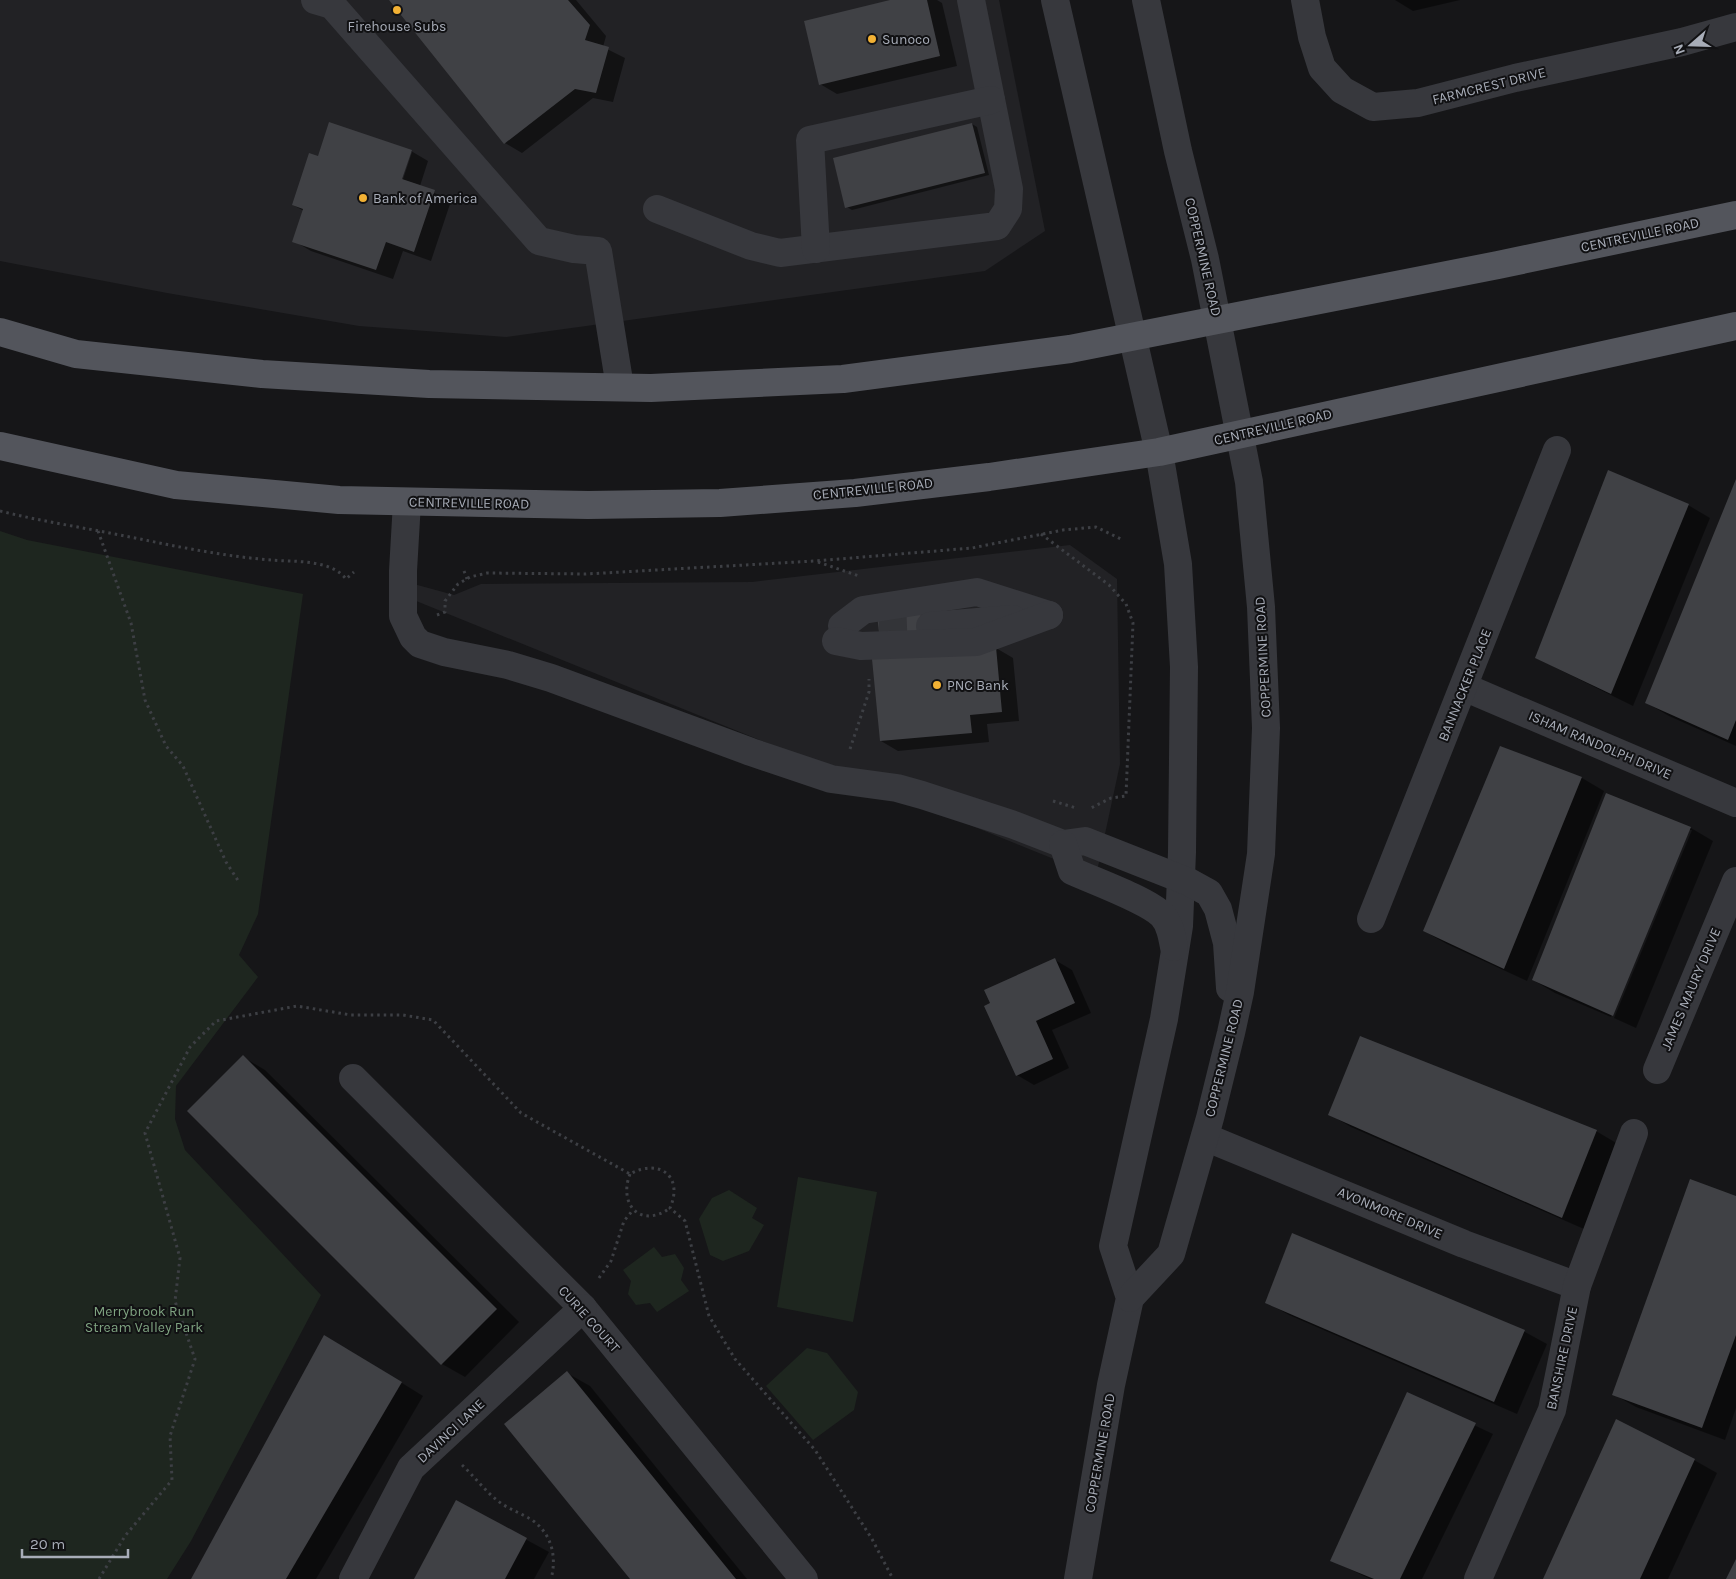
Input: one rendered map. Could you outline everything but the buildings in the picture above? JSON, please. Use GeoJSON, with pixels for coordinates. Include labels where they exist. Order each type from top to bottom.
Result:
{"type":"FeatureCollection","features":[{"type":"Feature","properties":{"kind":"main road","name":"CENTREVILLE ROAD"},"geometry":{"type":"LineString","coordinates":[[0,332],[76,354],[262,374],[429,384],[620,387],[843,379],[1044,353],[1736,215]]}},
{"type":"Feature","properties":{"kind":"main road","name":"CENTREVILLE ROAD"},"geometry":{"type":"LineString","coordinates":[[0,446],[176,485],[339,500],[588,505],[720,503],[855,493],[1047,469],[1159,452],[1736,326]]}},
{"type":"Feature","properties":{"kind":"street"},"geometry":{"type":"LineString","coordinates":[[315,0],[332,5],[539,241],[574,249],[598,251],[620,387]]}},
{"type":"Feature","properties":{"kind":"street"},"geometry":{"type":"LineString","coordinates":[[657,209],[751,246],[780,253],[996,226],[1008,210],[1009,189],[971,0]]}},
{"type":"Feature","properties":{"kind":"street","name":"COPPERMINE ROAD"},"geometry":{"type":"LineString","coordinates":[[1055,0],[1159,452],[1178,564],[1184,668],[1181,879],[1176,955],[1146,1104],[1113,1246],[1130,1298],[1112,1386],[1078,1579]]}},
{"type":"Feature","properties":{"kind":"street","name":"COPPERMINE ROAD"},"geometry":{"type":"LineString","coordinates":[[1130,1298],[1171,1254],[1204,1137],[1230,1034],[1240,992],[1261,854],[1266,728],[1264,648],[1254,527],[1241,434],[1146,0]]}},
{"type":"Feature","properties":{"kind":"street","name":"FARMCREST DRIVE"},"geometry":{"type":"LineString","coordinates":[[1305,0],[1312,37],[1322,68],[1342,90],[1373,107],[1418,103],[1515,78],[1682,42],[1736,28]]}},
{"type":"Feature","properties":{"kind":"street"},"geometry":{"type":"LineString","coordinates":[[816,249],[810,140],[991,100]]}},
{"type":"Feature","properties":{"kind":"street","name":"BANNACKER PLACE"},"geometry":{"type":"LineString","coordinates":[[1371,919],[1557,450]]}},
{"type":"Feature","properties":{"kind":"street"},"geometry":{"type":"LineString","coordinates":[[407,502],[403,616],[420,644],[430,649],[508,665],[551,678],[750,752],[831,779],[897,788],[922,795],[1014,825],[1063,844],[1086,841],[1181,879],[1209,893],[1218,910],[1227,943],[1231,999],[1230,1034]]}},
{"type":"Feature","properties":{"kind":"street"},"geometry":{"type":"LineString","coordinates":[[856,630],[977,592],[1049,615]]}},
{"type":"Feature","properties":{"kind":"street"},"geometry":{"type":"LineString","coordinates":[[856,630],[976,642],[1049,615]]}},
{"type":"Feature","properties":{"kind":"street"},"geometry":{"type":"LineString","coordinates":[[930,626],[1049,615]]}},
{"type":"Feature","properties":{"kind":"street","name":"ISHAM RANDOLPH DRIVE"},"geometry":{"type":"LineString","coordinates":[[1464,687],[1736,803]]}},
{"type":"Feature","properties":{"kind":"street"},"geometry":{"type":"LineString","coordinates":[[1063,844],[1072,871],[1146,904],[1162,916],[1172,935],[1176,955]]}},
{"type":"Feature","properties":{"kind":"street","name":"JAMES MAURY DRIVE"},"geometry":{"type":"LineString","coordinates":[[1657,1070],[1736,881]]}},
{"type":"Feature","properties":{"kind":"street","name":"CURIE COURT"},"geometry":{"type":"LineString","coordinates":[[353,1078],[580,1305],[804,1579]]}},
{"type":"Feature","properties":{"kind":"street","name":"BANSHIRE DRIVE"},"geometry":{"type":"LineString","coordinates":[[1478,1579],[1552,1410],[1577,1286],[1634,1133]]}},
{"type":"Feature","properties":{"kind":"street","name":"AVONMORE DRIVE"},"geometry":{"type":"LineString","coordinates":[[1204,1137],[1464,1244],[1577,1286]]}},
{"type":"Feature","properties":{"kind":"street","name":"DAVINCI LANE"},"geometry":{"type":"LineString","coordinates":[[353,1579],[411,1468],[580,1305]]}},
{"type":"Feature","properties":{"kind":"path"},"geometry":{"type":"LineString","coordinates":[[0,512],[263,560],[319,565],[343,574],[346,579],[354,572]]}},
{"type":"Feature","properties":{"kind":"path"},"geometry":{"type":"LineString","coordinates":[[408,627],[445,612],[445,601],[458,584],[486,573],[586,574],[815,561],[972,548],[1040,534],[1096,528],[1124,540]]}},
{"type":"Feature","properties":{"kind":"path"},"geometry":{"type":"LineString","coordinates":[[98,531],[132,623],[144,700],[166,746],[183,766],[226,862],[239,882]]}},
{"type":"Feature","properties":{"kind":"path"},"geometry":{"type":"LineString","coordinates":[[1040,534],[1109,585],[1126,604],[1133,623],[1126,796],[1111,798],[1086,811]]}},
{"type":"Feature","properties":{"kind":"path"},"geometry":{"type":"LineString","coordinates":[[815,561],[866,579],[856,630],[861,672],[869,674],[869,692],[848,754]]}},
{"type":"Feature","properties":{"kind":"path"},"geometry":{"type":"LineString","coordinates":[[464,571],[467,579]]}},
{"type":"Feature","properties":{"kind":"path"},"geometry":{"type":"LineString","coordinates":[[1052,801],[1078,809]]}},
{"type":"Feature","properties":{"kind":"path"},"geometry":{"type":"LineString","coordinates":[[99,1579],[125,1536],[172,1480],[170,1436],[194,1359],[175,1301],[180,1258],[145,1133],[190,1048],[216,1021],[297,1006],[351,1015],[403,1015],[433,1020],[521,1113],[630,1174]]}},
{"type":"Feature","properties":{"kind":"path"},"geometry":{"type":"LineString","coordinates":[[653,1167],[666,1172],[675,1184],[675,1197],[670,1208],[661,1214],[647,1217],[633,1210],[627,1198],[627,1183],[630,1174],[641,1168],[653,1167]]}},
{"type":"Feature","properties":{"kind":"path"},"geometry":{"type":"LineString","coordinates":[[670,1208],[685,1221],[708,1316],[735,1359],[815,1450],[872,1539],[893,1579]]}},
{"type":"Feature","properties":{"kind":"path"},"geometry":{"type":"LineString","coordinates":[[580,1305],[611,1261],[624,1221],[633,1210]]}},
{"type":"Feature","properties":{"kind":"path"},"geometry":{"type":"LineString","coordinates":[[440,1441],[496,1500],[532,1520],[544,1532],[554,1551],[555,1566],[551,1579]]}},
{"type":"Feature","properties":{"kind":"shaded area"},"geometry":{"type":"Polygon","coordinates":[[[0,0],[999,0],[1045,231],[985,271],[506,337],[359,326],[167,293],[0,261],[0,0]]]}},
{"type":"Feature","properties":{"kind":"shaded area"},"geometry":{"type":"Polygon","coordinates":[[[1070,545],[1117,579],[1120,764],[1096,876],[394,592],[399,580],[454,595],[481,584],[752,582],[1070,545]]]}},
{"type":"Feature","properties":{"kind":"green space","name":"Merrybrook Run Stream Valley Park"},"geometry":{"type":"Polygon","coordinates":[[[0,531],[27,540],[303,594],[258,914],[239,955],[258,977],[176,1086],[175,1119],[185,1150],[321,1295],[191,1541],[167,1579],[0,1579],[0,531]]]}},
{"type":"Feature","properties":{"kind":"green space"},"geometry":{"type":"Polygon","coordinates":[[[798,1177],[877,1192],[853,1322],[777,1307],[798,1177]]]}},
{"type":"Feature","properties":{"kind":"green space"},"geometry":{"type":"Polygon","coordinates":[[[729,1190],[757,1208],[752,1218],[764,1225],[749,1251],[723,1261],[710,1255],[699,1219],[712,1198],[729,1190]]]}},
{"type":"Feature","properties":{"kind":"green space"},"geometry":{"type":"Polygon","coordinates":[[[654,1247],[662,1257],[675,1254],[684,1268],[681,1280],[689,1291],[657,1312],[650,1303],[636,1305],[628,1294],[631,1281],[623,1270],[654,1247]]]}},
{"type":"Feature","properties":{"kind":"green space"},"geometry":{"type":"Polygon","coordinates":[[[807,1348],[827,1353],[858,1392],[854,1410],[813,1440],[766,1386],[807,1348]]]}},
{"type":"Feature","properties":{"kind":"tunnel"},"geometry":{"type":"LineString","coordinates":[[879,628],[930,626]]}},
{"type":"Feature","properties":{"kind":"place","name":"Firehouse Subs"},"geometry":{"type":"Point","coordinates":[397,10]}},
{"type":"Feature","properties":{"kind":"place","name":"Sunoco"},"geometry":{"type":"Point","coordinates":[872,39]}},
{"type":"Feature","properties":{"kind":"place","name":"Bank of America"},"geometry":{"type":"Point","coordinates":[363,198]}},
{"type":"Feature","properties":{"kind":"place","name":"PNC Bank"},"geometry":{"type":"Point","coordinates":[937,685]}}]}
